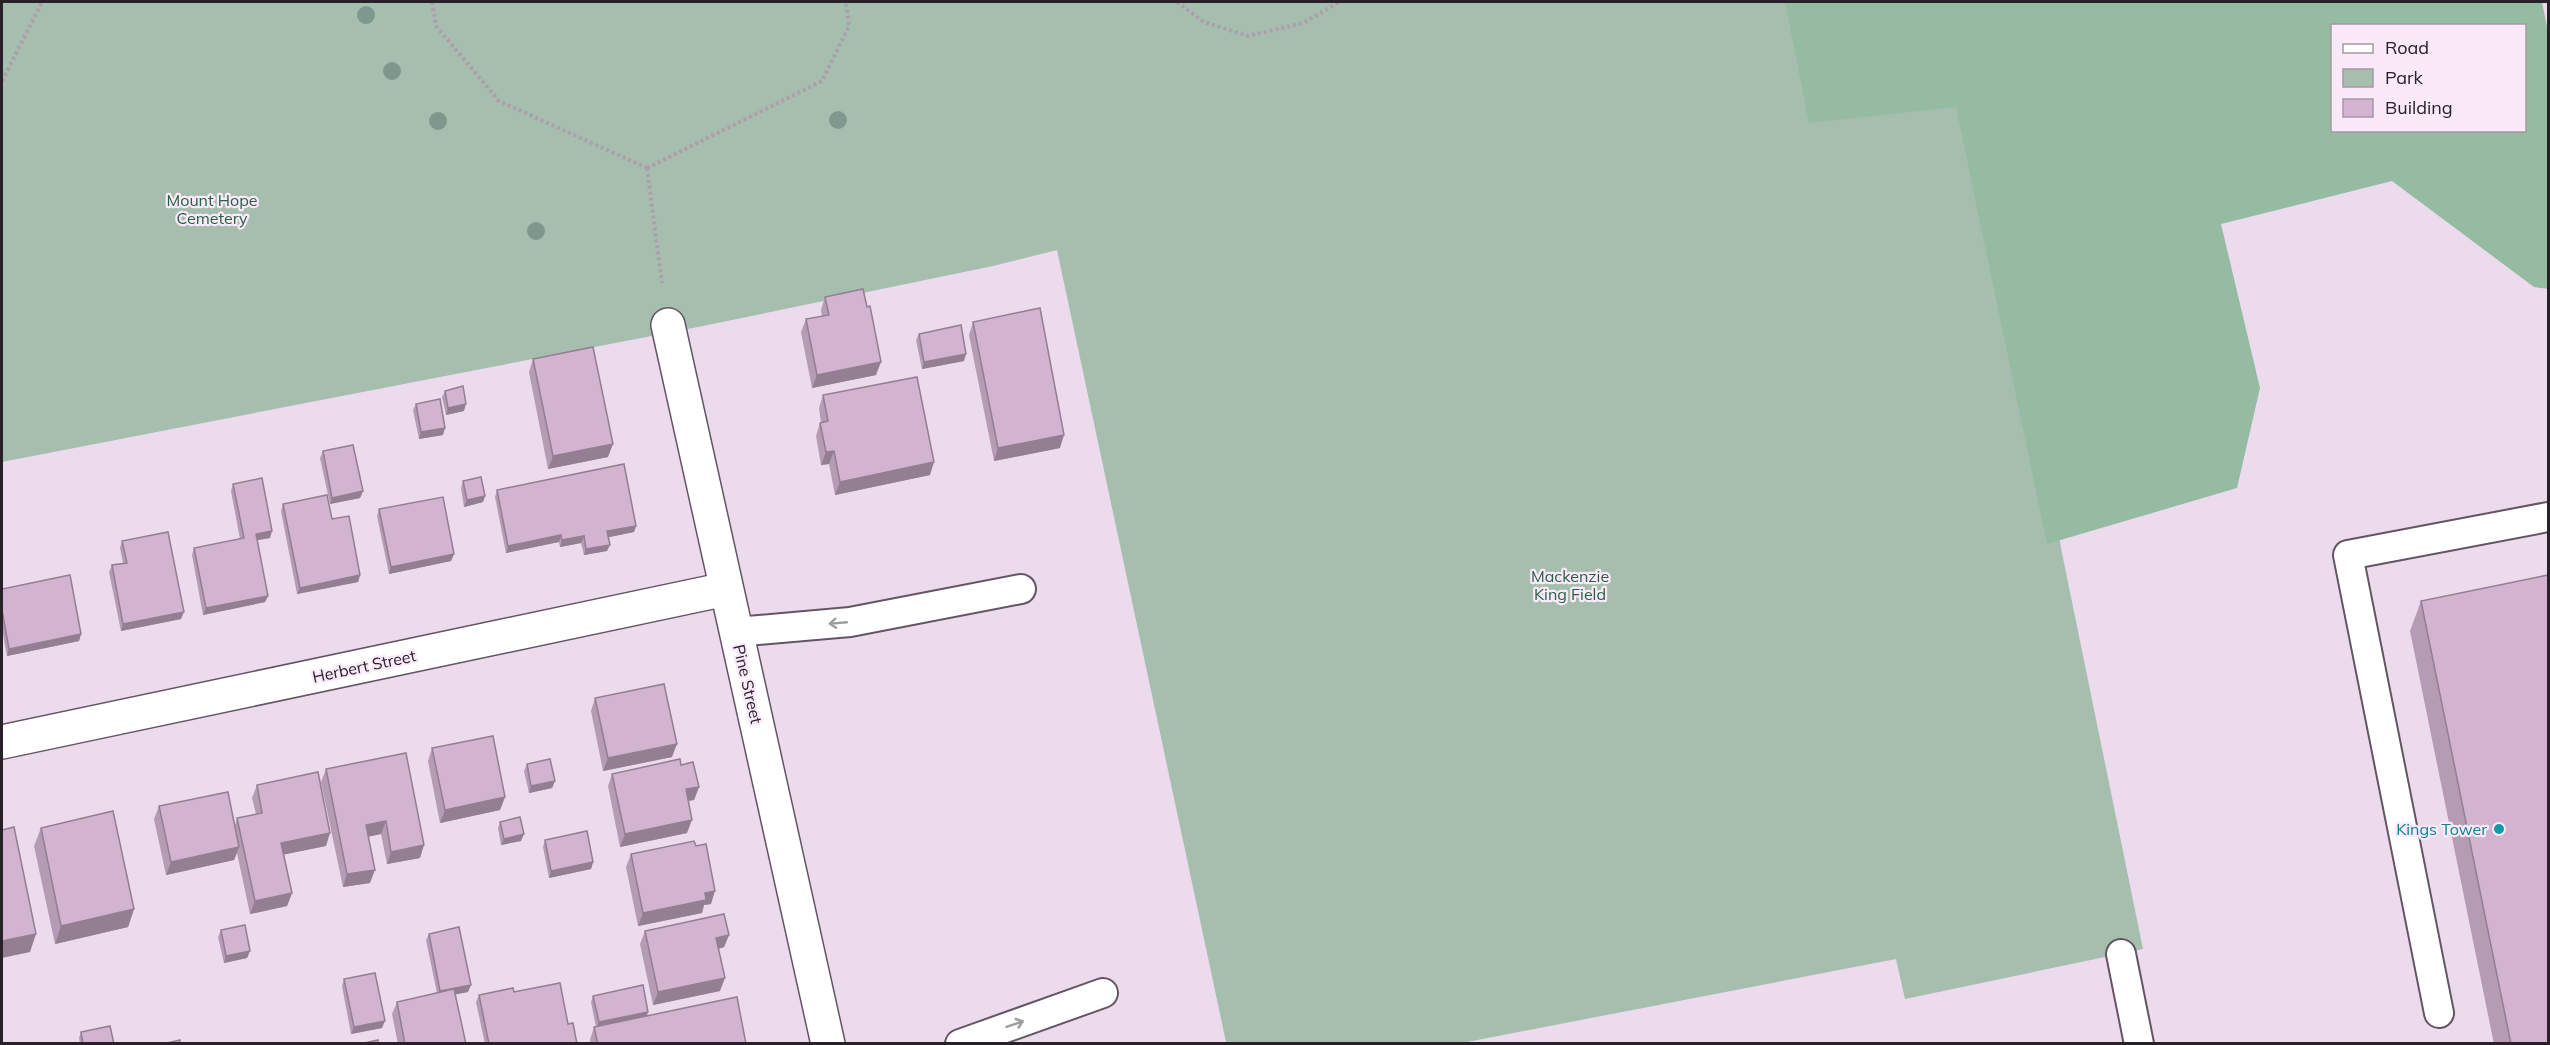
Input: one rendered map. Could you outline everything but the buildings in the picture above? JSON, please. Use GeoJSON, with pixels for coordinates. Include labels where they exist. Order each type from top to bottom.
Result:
{"type":"FeatureCollection","features":[{"type":"Feature","properties":{"kind":"street","name":"Pine Street"},"geometry":{"type":"LineString","coordinates":[[668,325],[828,1044]]}},
{"type":"Feature","properties":{"kind":"street","name":"Herbert Street"},"geometry":{"type":"LineString","coordinates":[[2,742],[726,589]]}},
{"type":"Feature","properties":{"kind":"lane"},"geometry":{"type":"LineString","coordinates":[[2439,1013],[2348,555],[2548,517]]}},
{"type":"Feature","properties":{"kind":"lane"},"geometry":{"type":"LineString","coordinates":[[736,632],[850,622],[1021,589]]}},
{"type":"Feature","properties":{"kind":"lane"},"geometry":{"type":"LineString","coordinates":[[2121,954],[2139,1044]]}},
{"type":"Feature","properties":{"kind":"lane"},"geometry":{"type":"LineString","coordinates":[[960,1044],[1103,993]]}},
{"type":"Feature","properties":{"kind":"path"},"geometry":{"type":"LineString","coordinates":[[2,81],[42,2]]}},
{"type":"Feature","properties":{"kind":"path"},"geometry":{"type":"LineString","coordinates":[[432,2],[436,26],[499,101],[647,168]]}},
{"type":"Feature","properties":{"kind":"path"},"geometry":{"type":"LineString","coordinates":[[647,168],[822,81],[849,26],[846,2]]}},
{"type":"Feature","properties":{"kind":"path"},"geometry":{"type":"LineString","coordinates":[[1177,2],[1204,22],[1248,36],[1303,23],[1339,2]]}},
{"type":"Feature","properties":{"kind":"path"},"geometry":{"type":"LineString","coordinates":[[647,168],[668,325]]}},
{"type":"Feature","properties":{"kind":"green space"},"geometry":{"type":"Polygon","coordinates":[[[2,2],[2292,2],[1974,68],[2062,553],[2143,949],[1905,999],[1896,959],[1462,1043],[1229,1044],[1226,1042],[1057,250],[993,266],[703,326],[2,462],[2,2]]]}},
{"type":"Feature","properties":{"kind":"green space"},"geometry":{"type":"Polygon","coordinates":[[[1785,2],[2542,2],[2548,32],[2548,289],[2534,287],[2392,181],[2221,224],[2260,388],[2237,488],[2047,544],[1956,107],[1809,123],[1785,2]]]}},
{"type":"Feature","properties":{"kind":"place","name":"Kings Tower"},"geometry":{"type":"Point","coordinates":[2499,829]}},
{"type":"Feature","properties":{"kind":"park label","name":"Mount Hope Cemetery"},"geometry":{"type":"Point","coordinates":[212,209]}},
{"type":"Feature","properties":{"kind":"park label","name":"Mackenzie King Field"},"geometry":{"type":"Point","coordinates":[1570,585]}}]}
